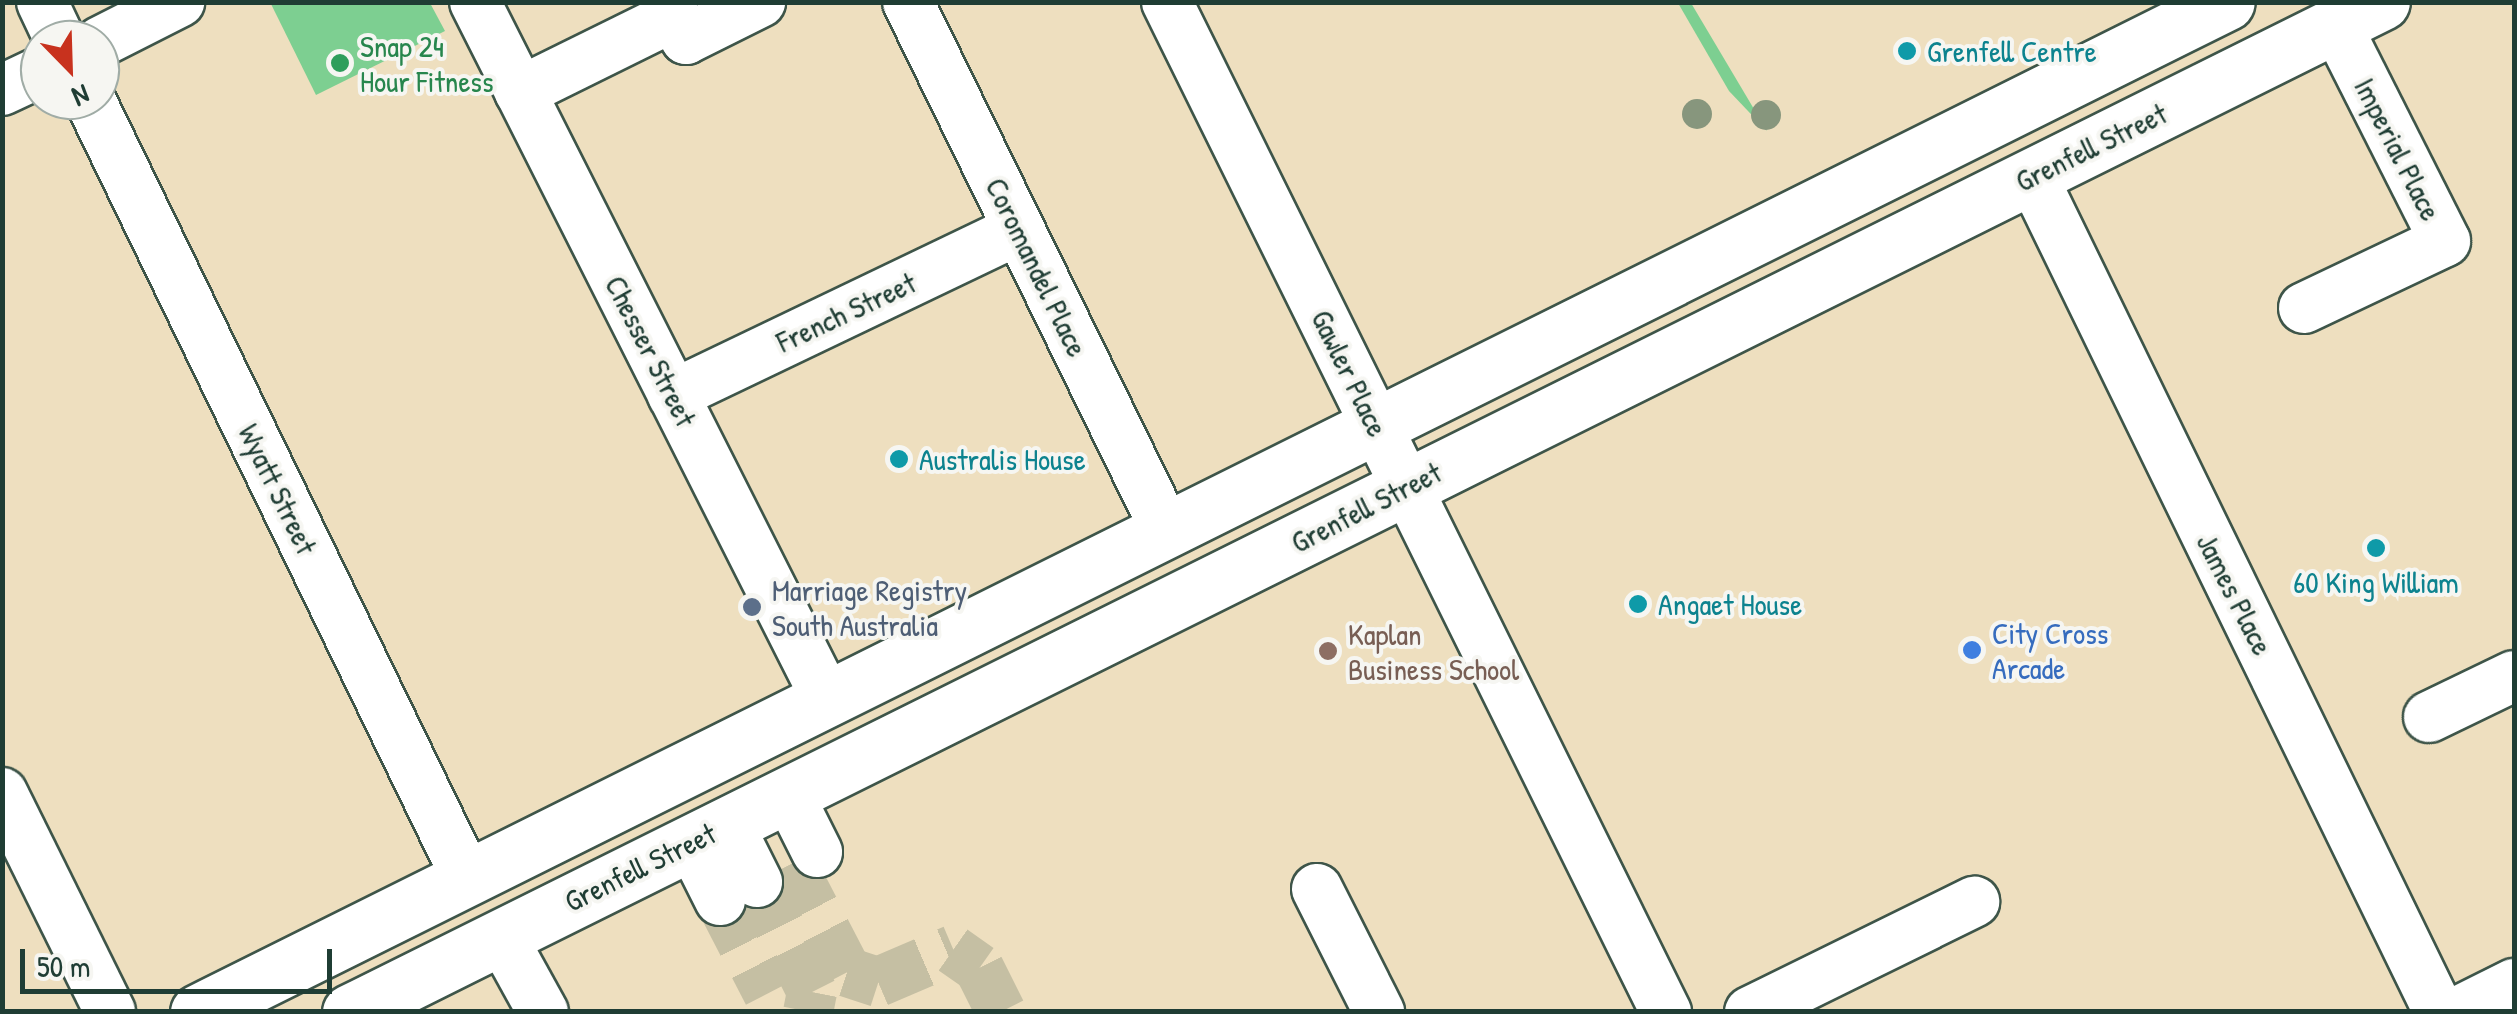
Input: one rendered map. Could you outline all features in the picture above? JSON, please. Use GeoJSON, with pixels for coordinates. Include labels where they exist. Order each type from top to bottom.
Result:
{"type":"FeatureCollection","features":[{"type":"Feature","properties":{"kind":"main road"},"geometry":{"type":"LineString","coordinates":[[198,1012],[2227,2]]}},
{"type":"Feature","properties":{"kind":"main road","name":"Grenfell Street"},"geometry":{"type":"LineString","coordinates":[[350,1012],[2359,14]]}},
{"type":"Feature","properties":{"kind":"street"},"geometry":{"type":"LineString","coordinates":[[120,32],[179,2]]}},
{"type":"Feature","properties":{"kind":"street","name":"Chesser Street"},"geometry":{"type":"LineString","coordinates":[[475,2],[828,699]]}},
{"type":"Feature","properties":{"kind":"street"},"geometry":{"type":"LineString","coordinates":[[520,92],[674,16],[686,40],[760,2]]}},
{"type":"Feature","properties":{"kind":"street","name":"Coromandel Place"},"geometry":{"type":"LineString","coordinates":[[908,2],[1166,530]]}},
{"type":"Feature","properties":{"kind":"street","name":"Gawler Place"},"geometry":{"type":"LineString","coordinates":[[1167,2],[1666,1012]]}},
{"type":"Feature","properties":{"kind":"street","name":"Imperial Place"},"geometry":{"type":"LineString","coordinates":[[2304,308],[2445,241],[2359,14]]}},
{"type":"Feature","properties":{"kind":"street","name":"Wyatt Street"},"geometry":{"type":"LineString","coordinates":[[100,120],[467,878]]}},
{"type":"Feature","properties":{"kind":"street","name":"James Place"},"geometry":{"type":"LineString","coordinates":[[2032,176],[2438,1012]]}},
{"type":"Feature","properties":{"kind":"street","name":"French Street"},"geometry":{"type":"LineString","coordinates":[[673,395],[1018,230]]}},
{"type":"Feature","properties":{"kind":"street"},"geometry":{"type":"LineString","coordinates":[[2429,717],[2514,676]]}},
{"type":"Feature","properties":{"kind":"street"},"geometry":{"type":"LineString","coordinates":[[2,792],[110,1012]]}},
{"type":"Feature","properties":{"kind":"street"},"geometry":{"type":"LineString","coordinates":[[742,817],[771,874],[742,817]]}},
{"type":"Feature","properties":{"kind":"street"},"geometry":{"type":"LineString","coordinates":[[1318,889],[1379,1012]]}},
{"type":"Feature","properties":{"kind":"street"},"geometry":{"type":"LineString","coordinates":[[1750,1012],[1974,902]]}},
{"type":"Feature","properties":{"kind":"street"},"geometry":{"type":"LineString","coordinates":[[502,936],[544,1012]]}},
{"type":"Feature","properties":{"kind":"street"},"geometry":{"type":"LineString","coordinates":[[2458,1012],[2514,984]]}},
{"type":"Feature","properties":{"kind":"green space","name":"Snap 24 Hour Fitness"},"geometry":{"type":"Polygon","coordinates":[[[430,3],[445,31],[316,95],[271,4],[430,3]]]}},
{"type":"Feature","properties":{"kind":"green space"},"geometry":{"type":"Polygon","coordinates":[[[1678,3],[1691,3],[1767,131],[1729,91],[1678,3]]]}},
{"type":"Feature","properties":{"kind":"tunnel"},"geometry":{"type":"LineString","coordinates":[[791,864],[847,972],[878,982],[953,950],[979,968],[1001,1012]]}},
{"type":"Feature","properties":{"kind":"tunnel"},"geometry":{"type":"LineString","coordinates":[[757,882],[812,992],[808,1012]]}},
{"type":"Feature","properties":{"kind":"tunnel"},"geometry":{"type":"LineString","coordinates":[[720,900],[768,993]]}},
{"type":"Feature","properties":{"kind":"place","name":"Grenfell Centre"},"geometry":{"type":"Point","coordinates":[1907,51]}},
{"type":"Feature","properties":{"kind":"place","name":"Snap 24 Hour Fitness"},"geometry":{"type":"Point","coordinates":[340,63]}},
{"type":"Feature","properties":{"kind":"place","name":"Australis House"},"geometry":{"type":"Point","coordinates":[899,459]}},
{"type":"Feature","properties":{"kind":"place","name":"60 King William"},"geometry":{"type":"Point","coordinates":[2376,548]}},
{"type":"Feature","properties":{"kind":"place","name":"Angaet House"},"geometry":{"type":"Point","coordinates":[1638,604]}},
{"type":"Feature","properties":{"kind":"place","name":"Marriage Registry South Australia"},"geometry":{"type":"Point","coordinates":[752,607]}},
{"type":"Feature","properties":{"kind":"place","name":"City Cross Arcade"},"geometry":{"type":"Point","coordinates":[1972,650]}},
{"type":"Feature","properties":{"kind":"place","name":"Kaplan Business School"},"geometry":{"type":"Point","coordinates":[1328,651]}}]}
